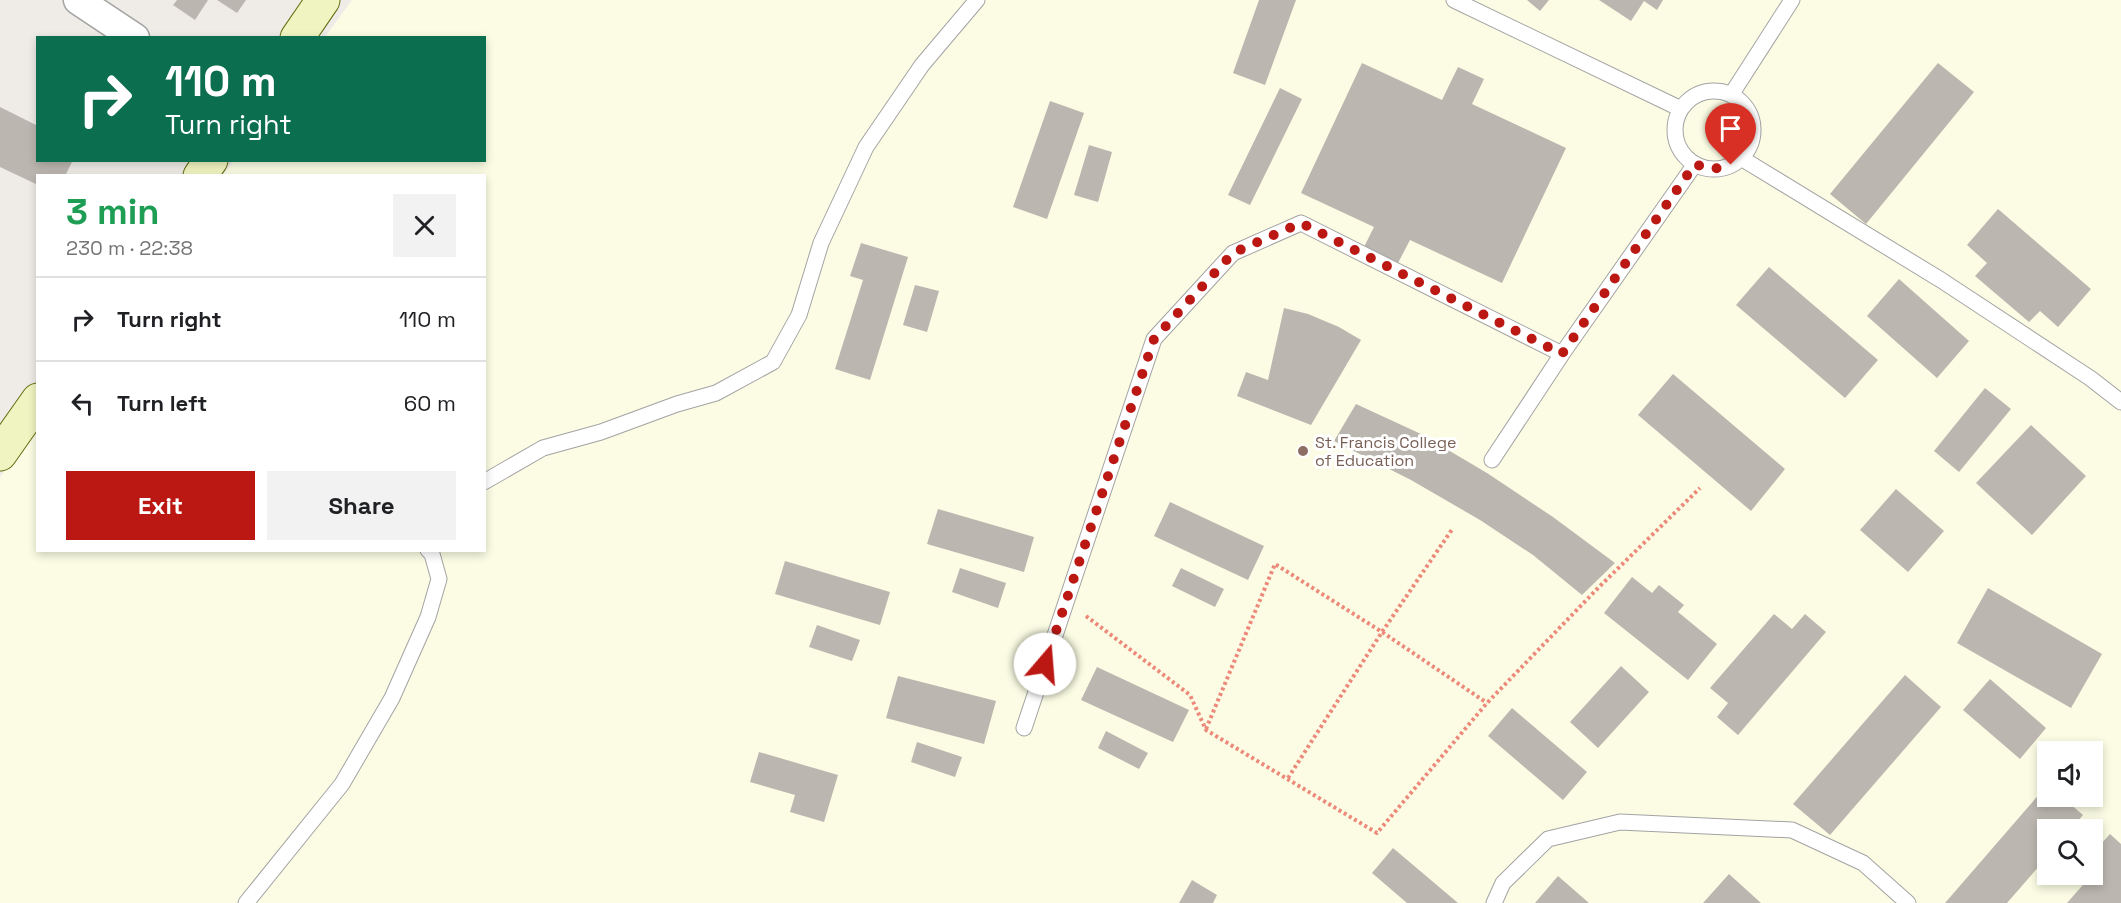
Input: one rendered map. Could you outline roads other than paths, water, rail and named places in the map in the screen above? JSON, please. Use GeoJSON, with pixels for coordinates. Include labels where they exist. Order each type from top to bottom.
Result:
{"type":"FeatureCollection","features":[{"type":"Feature","properties":{"kind":"main road"},"geometry":{"type":"LineString","coordinates":[[298,36],[323,0]]}},
{"type":"Feature","properties":{"kind":"main road"},"geometry":{"type":"LineString","coordinates":[[0,454],[36,403]]}},
{"type":"Feature","properties":{"kind":"street"},"geometry":{"type":"LineString","coordinates":[[78,0],[132,36]]}},
{"type":"Feature","properties":{"kind":"lane"},"geometry":{"type":"LineString","coordinates":[[486,481],[543,448],[601,432],[677,404],[716,393],[773,362],[799,315],[821,243],[866,147],[922,65],[977,0]]}},
{"type":"Feature","properties":{"kind":"lane"},"geometry":{"type":"LineString","coordinates":[[1454,0],[1682,109]]}},
{"type":"Feature","properties":{"kind":"lane"},"geometry":{"type":"LineString","coordinates":[[1731,95],[1792,0]]}},
{"type":"Feature","properties":{"kind":"lane"},"geometry":{"type":"LineString","coordinates":[[1718,91],[1731,95],[1743,104],[1751,117],[1753,131],[1749,146],[1741,158],[1731,165],[1719,169],[1706,169],[1685,157],[1678,146],[1675,134],[1676,121],[1682,109],[1691,99],[1704,93],[1718,91]]}},
{"type":"Feature","properties":{"kind":"lane"},"geometry":{"type":"LineString","coordinates":[[1741,158],[1941,280],[2090,378],[2121,402]]}},
{"type":"Feature","properties":{"kind":"lane"},"geometry":{"type":"LineString","coordinates":[[1492,460],[1562,354],[1695,164]]}},
{"type":"Feature","properties":{"kind":"lane"},"geometry":{"type":"LineString","coordinates":[[1024,728],[1154,339],[1233,253],[1301,223],[1562,354]]}},
{"type":"Feature","properties":{"kind":"lane"},"geometry":{"type":"LineString","coordinates":[[246,903],[342,784],[392,698],[428,617],[439,579],[430,552]]}},
{"type":"Feature","properties":{"kind":"lane"},"geometry":{"type":"LineString","coordinates":[[1494,903],[1503,883],[1548,839],[1620,822],[1792,830],[1863,863],[1908,903]]}},
{"type":"Feature","properties":{"kind":"place","name":"St. Francis College of Education"},"geometry":{"type":"Point","coordinates":[1303,451]}}]}
